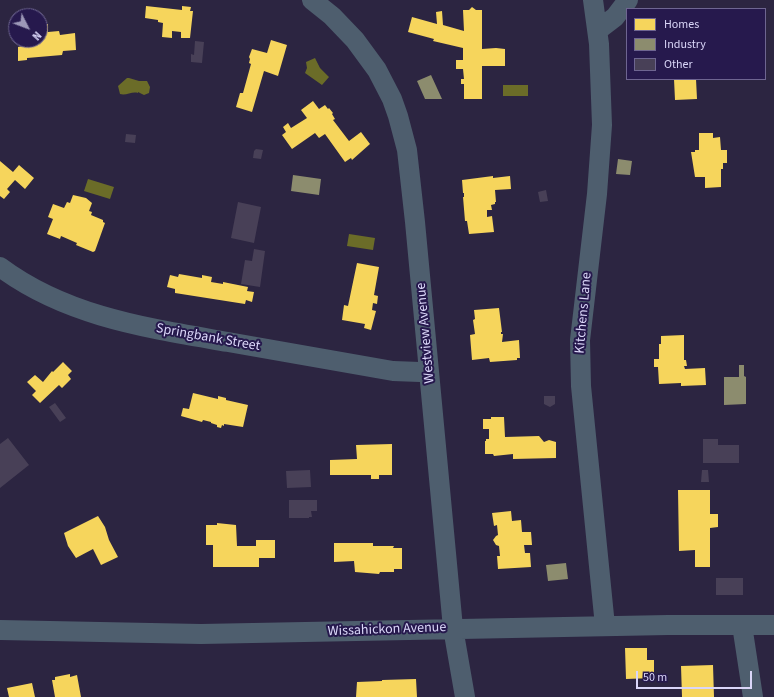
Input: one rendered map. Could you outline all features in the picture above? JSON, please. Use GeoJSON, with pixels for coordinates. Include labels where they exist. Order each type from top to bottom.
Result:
{"type":"FeatureCollection","features":[{"type":"Feature","properties":{"kind":"street","name":"Westview Avenue"},"geometry":{"type":"LineString","coordinates":[[312,0],[332,16],[355,40],[365,52],[384,82],[398,116],[410,164],[428,371],[445,528],[453,628],[466,697]]}},
{"type":"Feature","properties":{"kind":"street","name":"Kitchens Lane"},"geometry":{"type":"LineString","coordinates":[[592,0],[598,30],[602,105],[601,137],[597,194],[580,340],[580,360],[586,440],[605,626]]}},
{"type":"Feature","properties":{"kind":"street"},"geometry":{"type":"LineString","coordinates":[[598,30],[615,17],[628,0]]}},
{"type":"Feature","properties":{"kind":"street","name":"Springbank Street"},"geometry":{"type":"LineString","coordinates":[[0,267],[21,281],[49,296],[79,309],[114,320],[163,331],[393,371],[428,371]]}},
{"type":"Feature","properties":{"kind":"street"},"geometry":{"type":"LineString","coordinates":[[742,625],[753,697]]}},
{"type":"Feature","properties":{"kind":"street","name":"Wissahickon Avenue"},"geometry":{"type":"LineString","coordinates":[[0,630],[201,634],[453,628],[774,625]]}},
{"type":"Feature","properties":{"kind":"shaded area"},"geometry":{"type":"Polygon","coordinates":[[[315,58],[320,68],[329,77],[322,85],[305,73],[307,68],[306,62],[315,58]]]}},
{"type":"Feature","properties":{"kind":"shaded area"},"geometry":{"type":"Polygon","coordinates":[[[127,78],[147,81],[150,87],[149,93],[144,95],[138,92],[120,94],[118,86],[127,78]]]}},
{"type":"Feature","properties":{"kind":"shaded area"},"geometry":{"type":"Polygon","coordinates":[[[503,85],[528,85],[528,96],[503,96],[503,85]]]}},
{"type":"Feature","properties":{"kind":"shaded area"},"geometry":{"type":"Polygon","coordinates":[[[88,179],[114,187],[110,199],[84,191],[88,179]]]}},
{"type":"Feature","properties":{"kind":"shaded area"},"geometry":{"type":"Polygon","coordinates":[[[349,234],[375,238],[373,250],[347,246],[349,234]]]}},
{"type":"Feature","properties":{"kind":"building: Homes"},"geometry":{"type":"Polygon","coordinates":[[[146,6],[182,10],[182,6],[191,7],[190,11],[193,11],[190,38],[181,38],[181,32],[172,31],[172,38],[162,37],[163,23],[158,22],[158,20],[145,18],[146,6]]]}},
{"type":"Feature","properties":{"kind":"building: Homes"},"geometry":{"type":"Polygon","coordinates":[[[472,7],[476,10],[482,10],[482,49],[505,49],[505,66],[482,66],[482,99],[464,99],[464,84],[461,84],[461,79],[464,79],[463,69],[456,69],[456,60],[463,60],[463,48],[433,41],[434,39],[408,32],[412,17],[437,24],[436,12],[442,11],[443,25],[464,31],[463,10],[469,10],[472,7]]]}},
{"type":"Feature","properties":{"kind":"building: Homes"},"geometry":{"type":"Polygon","coordinates":[[[59,31],[60,35],[75,33],[76,50],[63,51],[62,55],[27,58],[27,60],[18,61],[18,48],[48,48],[48,32],[59,31]]]}},
{"type":"Feature","properties":{"kind":"building: Homes"},"geometry":{"type":"Polygon","coordinates":[[[271,40],[287,45],[278,76],[264,71],[252,112],[236,107],[240,93],[243,93],[251,64],[249,63],[249,57],[252,49],[267,53],[271,40]]]}},
{"type":"Feature","properties":{"kind":"building: Homes"},"geometry":{"type":"Polygon","coordinates":[[[674,80],[696,80],[697,99],[675,100],[674,80]]]}},
{"type":"Feature","properties":{"kind":"building: Homes"},"geometry":{"type":"Polygon","coordinates":[[[313,101],[319,109],[325,105],[328,109],[329,108],[335,119],[333,120],[349,141],[361,132],[370,144],[352,160],[351,158],[345,162],[325,134],[319,138],[315,133],[292,149],[282,135],[286,132],[283,127],[288,123],[291,128],[307,118],[301,110],[313,101]]]}},
{"type":"Feature","properties":{"kind":"building: Homes"},"geometry":{"type":"Polygon","coordinates":[[[699,133],[713,133],[713,138],[720,137],[721,150],[727,150],[727,163],[723,163],[723,169],[721,169],[721,187],[705,188],[705,177],[695,177],[691,152],[699,150],[699,133]]]}},
{"type":"Feature","properties":{"kind":"building: Homes"},"geometry":{"type":"Polygon","coordinates":[[[0,161],[13,172],[19,165],[34,178],[25,189],[15,180],[7,189],[10,192],[4,199],[0,196],[0,161]]]}},
{"type":"Feature","properties":{"kind":"building: Homes"},"geometry":{"type":"Polygon","coordinates":[[[493,176],[493,178],[510,176],[511,189],[495,190],[496,202],[495,204],[491,205],[492,210],[487,210],[487,217],[492,216],[494,232],[469,234],[467,221],[465,221],[462,180],[493,176]]]}},
{"type":"Feature","properties":{"kind":"building: Homes"},"geometry":{"type":"Polygon","coordinates":[[[73,195],[86,198],[92,203],[89,211],[92,212],[91,215],[103,220],[105,223],[95,251],[93,252],[76,245],[77,243],[61,236],[60,239],[47,234],[53,219],[48,217],[53,204],[64,208],[67,202],[70,203],[73,195]]]}},
{"type":"Feature","properties":{"kind":"building: Homes"},"geometry":{"type":"Polygon","coordinates":[[[357,263],[379,267],[374,295],[378,296],[377,304],[373,303],[372,310],[376,311],[371,330],[364,328],[365,324],[342,320],[344,305],[348,306],[357,263]]]}},
{"type":"Feature","properties":{"kind":"building: Homes"},"geometry":{"type":"Polygon","coordinates":[[[179,274],[202,278],[202,275],[212,277],[211,282],[223,284],[223,282],[248,287],[247,291],[254,292],[252,302],[246,300],[245,304],[175,293],[175,289],[167,287],[170,275],[178,277],[179,274]]]}},
{"type":"Feature","properties":{"kind":"building: Homes"},"geometry":{"type":"Polygon","coordinates":[[[499,308],[501,334],[503,334],[502,342],[519,340],[520,358],[517,358],[517,360],[490,362],[489,358],[472,360],[470,335],[475,334],[473,320],[475,319],[474,310],[499,308]]]}},
{"type":"Feature","properties":{"kind":"building: Homes"},"geometry":{"type":"Polygon","coordinates":[[[684,335],[684,360],[686,360],[687,366],[684,366],[685,369],[705,368],[706,385],[681,386],[681,383],[659,384],[658,367],[654,367],[654,359],[659,359],[659,344],[661,344],[661,336],[684,335]]]}},
{"type":"Feature","properties":{"kind":"building: Homes"},"geometry":{"type":"Polygon","coordinates":[[[63,362],[72,371],[68,375],[71,379],[62,388],[59,385],[40,403],[32,395],[36,391],[27,382],[35,375],[43,382],[52,371],[53,372],[63,362]]]}},
{"type":"Feature","properties":{"kind":"building: Homes"},"geometry":{"type":"Polygon","coordinates":[[[193,393],[218,399],[218,396],[226,398],[226,400],[248,405],[243,427],[224,424],[221,428],[217,427],[217,425],[211,422],[203,420],[202,422],[181,416],[183,408],[189,409],[193,393]]]}},
{"type":"Feature","properties":{"kind":"building: Homes"},"geometry":{"type":"Polygon","coordinates":[[[491,417],[504,417],[505,437],[539,436],[544,442],[549,440],[556,442],[556,458],[513,459],[513,454],[494,456],[493,454],[485,454],[485,441],[486,439],[489,439],[489,429],[483,429],[483,419],[491,419],[491,417]]]}},
{"type":"Feature","properties":{"kind":"building: Homes"},"geometry":{"type":"Polygon","coordinates":[[[392,444],[392,475],[379,475],[379,479],[371,479],[371,475],[330,475],[330,460],[357,459],[356,445],[392,444]]]}},
{"type":"Feature","properties":{"kind":"building: Homes"},"geometry":{"type":"Polygon","coordinates":[[[678,490],[710,490],[710,514],[718,514],[718,527],[710,528],[710,567],[695,567],[695,550],[679,551],[678,490]]]}},
{"type":"Feature","properties":{"kind":"building: Homes"},"geometry":{"type":"Polygon","coordinates":[[[511,511],[512,521],[521,520],[522,532],[531,532],[532,545],[524,545],[525,553],[530,553],[531,567],[498,569],[497,556],[500,556],[499,546],[496,545],[493,540],[498,535],[497,525],[494,526],[492,513],[511,511]]]}},
{"type":"Feature","properties":{"kind":"building: Homes"},"geometry":{"type":"Polygon","coordinates":[[[98,516],[105,527],[109,540],[118,557],[101,565],[93,549],[76,558],[68,546],[64,533],[98,516]]]}},
{"type":"Feature","properties":{"kind":"building: Homes"},"geometry":{"type":"Polygon","coordinates":[[[217,523],[236,525],[237,546],[256,546],[256,540],[275,540],[275,558],[259,558],[259,567],[213,567],[213,545],[206,545],[206,525],[217,525],[217,523]]]}},
{"type":"Feature","properties":{"kind":"building: Homes"},"geometry":{"type":"Polygon","coordinates":[[[334,543],[373,543],[373,546],[394,546],[393,548],[402,548],[402,569],[394,569],[394,572],[380,572],[379,574],[355,572],[354,561],[334,562],[334,543]]]}},
{"type":"Feature","properties":{"kind":"building: Homes"},"geometry":{"type":"Polygon","coordinates":[[[625,648],[647,648],[647,660],[654,660],[654,678],[626,679],[625,648]]]}},
{"type":"Feature","properties":{"kind":"building: Homes"},"geometry":{"type":"Polygon","coordinates":[[[713,665],[714,697],[682,697],[681,666],[713,665]]]}},
{"type":"Feature","properties":{"kind":"building: Homes"},"geometry":{"type":"Polygon","coordinates":[[[70,674],[70,677],[77,675],[81,697],[55,697],[52,680],[55,680],[55,677],[70,674]]]}},
{"type":"Feature","properties":{"kind":"building: Homes"},"geometry":{"type":"Polygon","coordinates":[[[416,679],[417,697],[356,697],[357,682],[416,679]]]}},
{"type":"Feature","properties":{"kind":"building: Homes"},"geometry":{"type":"Polygon","coordinates":[[[32,683],[35,697],[9,697],[7,688],[32,683]]]}},
{"type":"Feature","properties":{"kind":"building: Industry"},"geometry":{"type":"Polygon","coordinates":[[[431,75],[442,99],[425,99],[417,81],[431,75]]]}},
{"type":"Feature","properties":{"kind":"building: Industry"},"geometry":{"type":"Polygon","coordinates":[[[618,159],[632,161],[630,175],[616,174],[618,159]]]}},
{"type":"Feature","properties":{"kind":"building: Industry"},"geometry":{"type":"Polygon","coordinates":[[[293,175],[321,179],[319,195],[291,191],[293,175]]]}},
{"type":"Feature","properties":{"kind":"building: Industry"},"geometry":{"type":"Polygon","coordinates":[[[739,365],[744,365],[744,376],[746,377],[746,404],[724,405],[724,377],[739,377],[739,365]]]}},
{"type":"Feature","properties":{"kind":"building: Industry"},"geometry":{"type":"Polygon","coordinates":[[[566,563],[568,579],[548,581],[546,565],[566,563]]]}},
{"type":"Feature","properties":{"kind":"building: Other"},"geometry":{"type":"Polygon","coordinates":[[[195,41],[204,42],[202,63],[191,62],[191,54],[194,55],[195,41]]]}},
{"type":"Feature","properties":{"kind":"building: Other"},"geometry":{"type":"Polygon","coordinates":[[[126,134],[136,135],[135,143],[125,142],[126,134]]]}},
{"type":"Feature","properties":{"kind":"building: Other"},"geometry":{"type":"Polygon","coordinates":[[[256,149],[263,150],[261,159],[253,158],[254,151],[256,149]]]}},
{"type":"Feature","properties":{"kind":"building: Other"},"geometry":{"type":"Polygon","coordinates":[[[546,190],[548,201],[540,202],[538,192],[546,190]]]}},
{"type":"Feature","properties":{"kind":"building: Other"},"geometry":{"type":"Polygon","coordinates":[[[238,202],[261,207],[254,243],[231,238],[238,202]]]}},
{"type":"Feature","properties":{"kind":"building: Other"},"geometry":{"type":"Polygon","coordinates":[[[254,249],[265,251],[260,287],[241,284],[245,260],[252,261],[254,249]]]}},
{"type":"Feature","properties":{"kind":"building: Other"},"geometry":{"type":"Polygon","coordinates":[[[544,396],[555,396],[555,404],[550,407],[544,404],[544,396]]]}},
{"type":"Feature","properties":{"kind":"building: Other"},"geometry":{"type":"Polygon","coordinates":[[[55,403],[66,418],[60,422],[49,407],[55,403]]]}},
{"type":"Feature","properties":{"kind":"building: Other"},"geometry":{"type":"Polygon","coordinates":[[[8,438],[29,465],[0,488],[0,444],[8,438]]]}},
{"type":"Feature","properties":{"kind":"building: Other"},"geometry":{"type":"Polygon","coordinates":[[[703,439],[718,439],[718,445],[739,445],[739,463],[703,463],[703,439]]]}},
{"type":"Feature","properties":{"kind":"building: Other"},"geometry":{"type":"Polygon","coordinates":[[[310,470],[311,487],[287,488],[286,471],[310,470]]]}},
{"type":"Feature","properties":{"kind":"building: Other"},"geometry":{"type":"Polygon","coordinates":[[[702,470],[708,470],[709,482],[701,482],[702,470]]]}},
{"type":"Feature","properties":{"kind":"building: Other"},"geometry":{"type":"Polygon","coordinates":[[[289,500],[317,500],[317,511],[311,511],[312,517],[309,518],[289,518],[289,500]]]}},
{"type":"Feature","properties":{"kind":"building: Other"},"geometry":{"type":"Polygon","coordinates":[[[716,578],[743,578],[743,595],[716,595],[716,578]]]}}]}
